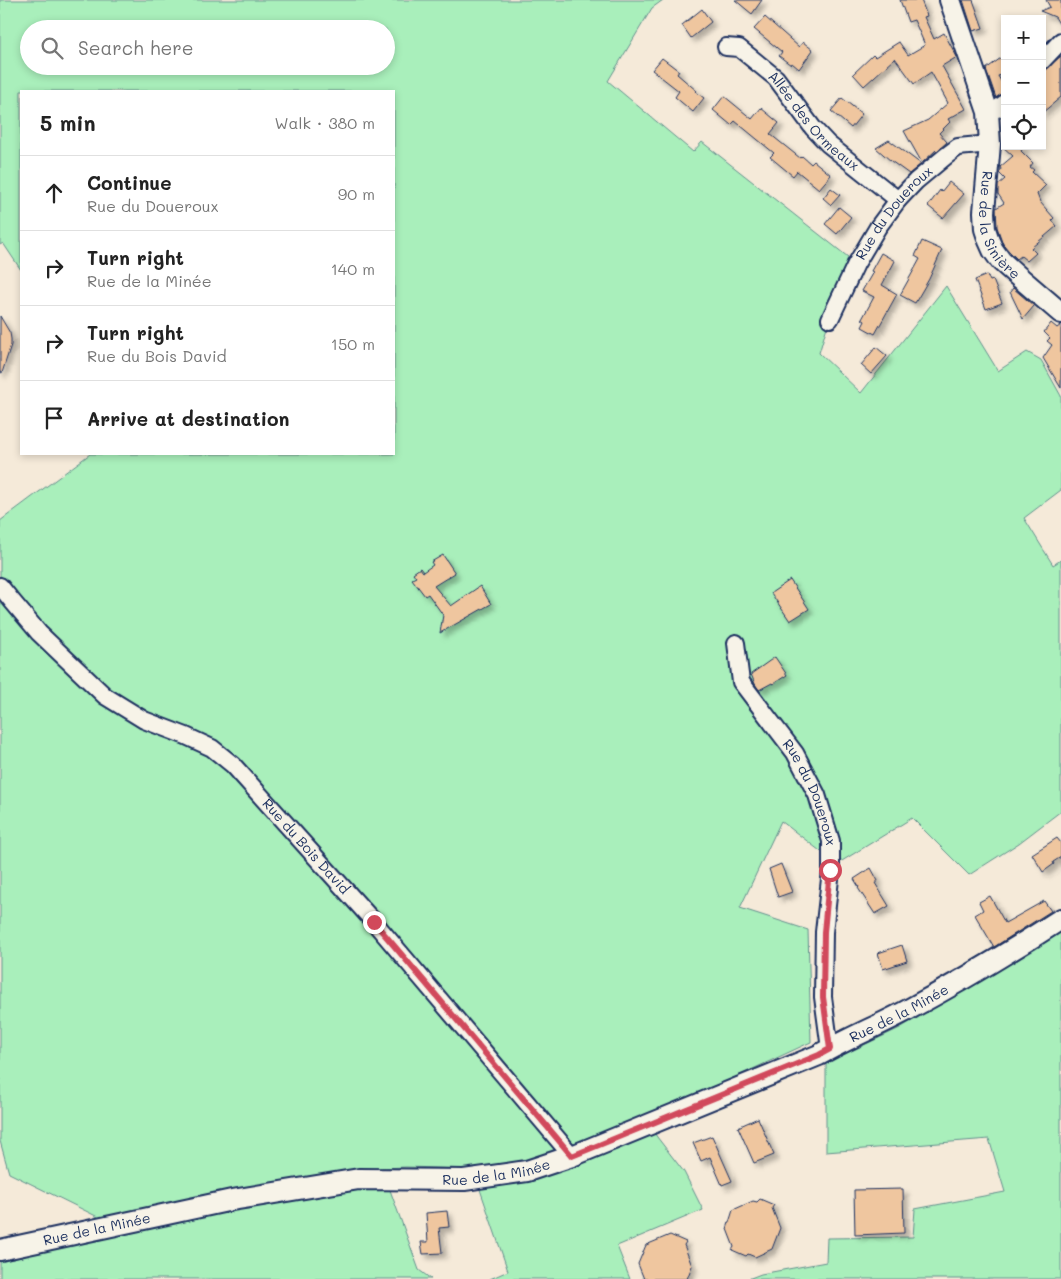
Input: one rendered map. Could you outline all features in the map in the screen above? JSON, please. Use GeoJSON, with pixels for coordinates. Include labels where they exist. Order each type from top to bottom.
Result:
{"type":"FeatureCollection","features":[{"type":"Feature","properties":{"kind":"street","name":"Rue de la Sinière"},"geometry":{"type":"LineString","coordinates":[[950,0],[996,108],[990,144],[984,212],[988,240],[1001,261],[1061,313]]}},
{"type":"Feature","properties":{"kind":"street"},"geometry":{"type":"LineString","coordinates":[[1043,60],[1061,41]]}},
{"type":"Feature","properties":{"kind":"street","name":"Allée des Ormeaux"},"geometry":{"type":"LineString","coordinates":[[726,47],[739,48],[776,78],[828,144],[898,200]]}},
{"type":"Feature","properties":{"kind":"street","name":"Rue du Doueroux"},"geometry":{"type":"LineString","coordinates":[[830,319],[856,264],[878,227],[898,200],[916,181],[958,147],[990,144]]}},
{"type":"Feature","properties":{"kind":"street","name":"Rue du Bois David"},"geometry":{"type":"LineString","coordinates":[[0,586],[39,632],[105,696],[144,720],[212,748],[233,765],[374,922],[572,1156]]}},
{"type":"Feature","properties":{"kind":"street","name":"Rue du Doueroux"},"geometry":{"type":"LineString","coordinates":[[736,643],[741,682],[795,753],[816,795],[830,841],[830,870],[824,932],[823,997],[830,1049]]}},
{"type":"Feature","properties":{"kind":"street","name":"Rue de la Minée"},"geometry":{"type":"LineString","coordinates":[[0,1250],[232,1200],[359,1179],[464,1180],[527,1171],[572,1156],[819,1055],[892,1019],[950,987],[1061,919]]}},
{"type":"Feature","properties":{"kind":"green space"},"geometry":{"type":"Polygon","coordinates":[[[0,0],[663,0],[652,8],[608,81],[693,152],[702,142],[848,257],[819,353],[861,393],[946,286],[998,371],[1027,352],[1041,360],[1061,396],[1061,490],[1024,518],[1053,565],[1061,560],[1061,811],[1019,843],[969,875],[912,818],[837,864],[781,821],[740,908],[808,930],[811,1042],[645,1119],[684,1172],[703,1210],[617,1246],[630,1279],[490,1279],[508,1271],[473,1169],[406,1167],[382,1168],[419,1270],[431,1279],[0,1279],[0,1262],[102,1237],[98,1217],[9,1173],[0,1141],[0,521],[89,455],[395,455],[395,90],[20,90],[20,268],[3,243],[0,245],[0,0]]]}},
{"type":"Feature","properties":{"kind":"green space"},"geometry":{"type":"Polygon","coordinates":[[[1061,931],[1061,1279],[748,1279],[761,1274],[826,1262],[827,1238],[913,1237],[915,1209],[1005,1192],[989,1139],[826,1152],[826,1063],[900,1028],[1061,931]]]}},
{"type":"Feature","properties":{"kind":"building"},"geometry":{"type":"Polygon","coordinates":[[[735,0],[762,0],[752,14],[735,0]]]}},
{"type":"Feature","properties":{"kind":"building"},"geometry":{"type":"Polygon","coordinates":[[[900,0],[921,0],[927,16],[924,17],[934,39],[944,33],[957,57],[942,66],[966,109],[948,119],[950,122],[939,133],[947,142],[922,163],[904,131],[928,120],[948,103],[931,72],[914,84],[895,58],[864,86],[853,74],[873,55],[875,57],[899,42],[908,55],[925,45],[914,20],[908,22],[900,0]]]}},
{"type":"Feature","properties":{"kind":"building"},"geometry":{"type":"Polygon","coordinates":[[[963,0],[973,0],[983,28],[973,31],[963,0]]]}},
{"type":"Feature","properties":{"kind":"building"},"geometry":{"type":"Polygon","coordinates":[[[1046,0],[1061,0],[1061,27],[1055,17],[1040,11],[1050,7],[1046,0]]]}},
{"type":"Feature","properties":{"kind":"building"},"geometry":{"type":"Polygon","coordinates":[[[702,9],[711,22],[691,38],[682,25],[702,9]]]}},
{"type":"Feature","properties":{"kind":"building"},"geometry":{"type":"Polygon","coordinates":[[[765,17],[799,47],[803,42],[813,50],[799,69],[779,56],[782,52],[754,29],[765,17]]]}},
{"type":"Feature","properties":{"kind":"building"},"geometry":{"type":"Polygon","coordinates":[[[1061,56],[1061,97],[1046,110],[1046,73],[1046,69],[1061,56]]]}},
{"type":"Feature","properties":{"kind":"building"},"geometry":{"type":"Polygon","coordinates":[[[662,58],[679,71],[677,74],[704,98],[693,112],[675,97],[679,91],[652,70],[662,58]]]}},
{"type":"Feature","properties":{"kind":"building"},"geometry":{"type":"Polygon","coordinates":[[[1001,58],[1001,75],[998,76],[1001,81],[1001,95],[996,98],[986,69],[1001,58]]]}},
{"type":"Feature","properties":{"kind":"building"},"geometry":{"type":"Polygon","coordinates":[[[724,96],[752,119],[761,108],[779,123],[770,134],[800,158],[802,156],[811,164],[814,161],[831,175],[819,189],[797,171],[793,176],[770,157],[774,153],[735,121],[731,125],[713,110],[724,96]]]}},
{"type":"Feature","properties":{"kind":"building"},"geometry":{"type":"Polygon","coordinates":[[[842,98],[862,114],[851,128],[831,111],[842,98]]]}},
{"type":"Feature","properties":{"kind":"building"},"geometry":{"type":"Polygon","coordinates":[[[889,140],[921,164],[909,174],[891,161],[876,148],[889,140]]]}},
{"type":"Feature","properties":{"kind":"building"},"geometry":{"type":"Polygon","coordinates":[[[1006,150],[1022,150],[1033,163],[1030,167],[1034,170],[1032,172],[1046,185],[1037,194],[1040,202],[1054,218],[1052,220],[1057,226],[1031,248],[1036,253],[1027,261],[1021,256],[1017,259],[1009,251],[1003,244],[997,227],[996,208],[1004,203],[998,194],[998,185],[1005,179],[999,173],[1000,167],[1013,156],[1006,150]]]}},
{"type":"Feature","properties":{"kind":"building"},"geometry":{"type":"Polygon","coordinates":[[[949,182],[964,194],[943,218],[928,206],[940,190],[941,192],[949,182]]]}},
{"type":"Feature","properties":{"kind":"building"},"geometry":{"type":"Polygon","coordinates":[[[831,188],[840,195],[831,205],[823,198],[831,188]]]}},
{"type":"Feature","properties":{"kind":"building"},"geometry":{"type":"Polygon","coordinates":[[[839,207],[851,217],[837,234],[825,224],[839,207]]]}},
{"type":"Feature","properties":{"kind":"building"},"geometry":{"type":"Polygon","coordinates":[[[922,241],[942,250],[929,279],[915,303],[900,295],[920,259],[915,256],[922,241]]]}},
{"type":"Feature","properties":{"kind":"building"},"geometry":{"type":"Polygon","coordinates":[[[881,253],[895,261],[882,285],[897,294],[875,334],[862,327],[865,321],[862,319],[874,297],[862,291],[881,253]]]}},
{"type":"Feature","properties":{"kind":"building"},"geometry":{"type":"Polygon","coordinates":[[[987,275],[990,281],[993,280],[1002,303],[986,309],[975,280],[987,275]]]}},
{"type":"Feature","properties":{"kind":"building"},"geometry":{"type":"Polygon","coordinates":[[[1013,288],[1034,306],[1023,319],[1010,292],[1013,288]]]}},
{"type":"Feature","properties":{"kind":"building"},"geometry":{"type":"Polygon","coordinates":[[[0,316],[10,333],[11,339],[11,345],[2,373],[0,372],[0,316]]]}},
{"type":"Feature","properties":{"kind":"building"},"geometry":{"type":"Polygon","coordinates":[[[1051,323],[1057,328],[1061,325],[1061,388],[1043,358],[1052,345],[1047,341],[1050,338],[1044,332],[1051,323]]]}},
{"type":"Feature","properties":{"kind":"building"},"geometry":{"type":"Polygon","coordinates":[[[876,347],[887,356],[871,374],[861,365],[876,347]]]}},
{"type":"Feature","properties":{"kind":"building"},"geometry":{"type":"Polygon","coordinates":[[[443,555],[455,573],[434,586],[451,606],[480,586],[491,604],[440,633],[443,615],[428,594],[425,596],[412,579],[416,577],[413,573],[420,568],[423,572],[433,565],[431,562],[443,555]]]}},
{"type":"Feature","properties":{"kind":"building"},"geometry":{"type":"Polygon","coordinates":[[[790,580],[809,609],[790,621],[771,593],[790,580]]]}},
{"type":"Feature","properties":{"kind":"building"},"geometry":{"type":"Polygon","coordinates":[[[775,657],[787,675],[759,690],[751,674],[775,657]]]}},
{"type":"Feature","properties":{"kind":"building"},"geometry":{"type":"Polygon","coordinates":[[[1057,838],[1061,843],[1061,857],[1043,872],[1032,854],[1057,838]]]}},
{"type":"Feature","properties":{"kind":"building"},"geometry":{"type":"Polygon","coordinates":[[[781,864],[792,892],[778,897],[769,869],[781,864]]]}},
{"type":"Feature","properties":{"kind":"building"},"geometry":{"type":"Polygon","coordinates":[[[871,868],[878,881],[875,883],[889,906],[875,914],[854,879],[871,868]]]}},
{"type":"Feature","properties":{"kind":"building"},"geometry":{"type":"Polygon","coordinates":[[[990,896],[1005,923],[1044,901],[1051,911],[994,947],[975,915],[983,910],[979,902],[990,896]]]}},
{"type":"Feature","properties":{"kind":"building"},"geometry":{"type":"Polygon","coordinates":[[[902,945],[907,961],[883,969],[878,953],[902,945]]]}},
{"type":"Feature","properties":{"kind":"building"},"geometry":{"type":"Polygon","coordinates":[[[758,1118],[774,1155],[754,1163],[738,1127],[758,1118]]]}},
{"type":"Feature","properties":{"kind":"building"},"geometry":{"type":"Polygon","coordinates":[[[712,1136],[732,1181],[722,1185],[710,1157],[701,1161],[693,1143],[712,1136]]]}},
{"type":"Feature","properties":{"kind":"building"},"geometry":{"type":"Polygon","coordinates":[[[903,1189],[904,1233],[855,1235],[854,1190],[903,1189]]]}},
{"type":"Feature","properties":{"kind":"building"},"geometry":{"type":"Polygon","coordinates":[[[760,1199],[774,1205],[772,1208],[780,1228],[772,1249],[755,1257],[748,1254],[746,1256],[732,1250],[734,1247],[727,1229],[733,1210],[753,1201],[757,1202],[760,1199]]]}},
{"type":"Feature","properties":{"kind":"building"},"geometry":{"type":"Polygon","coordinates":[[[447,1211],[449,1227],[439,1228],[442,1253],[423,1254],[421,1242],[428,1242],[426,1213],[447,1211]]]}},
{"type":"Feature","properties":{"kind":"building"},"geometry":{"type":"Polygon","coordinates":[[[670,1235],[686,1242],[684,1245],[692,1266],[687,1279],[644,1279],[638,1264],[646,1245],[670,1235]]]}},
{"type":"Feature","properties":{"kind":"route"},"geometry":{"type":"LineString","coordinates":[[374,922],[572,1156],[830,1049],[823,997],[824,932],[830,870]]}}]}
